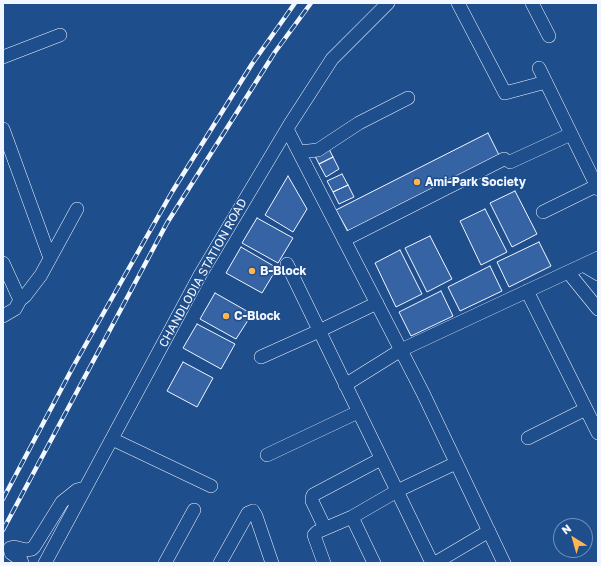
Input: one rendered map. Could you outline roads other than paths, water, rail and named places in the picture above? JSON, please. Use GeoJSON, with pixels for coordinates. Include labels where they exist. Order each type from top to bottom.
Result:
{"type":"FeatureCollection","features":[{"type":"Feature","properties":{"kind":"street","name":"CHANDLODIA STATION ROAD"},"geometry":{"type":"LineString","coordinates":[[46,563],[200,275],[287,129],[332,59],[388,3]]}},
{"type":"Feature","properties":{"kind":"street"},"geometry":{"type":"LineString","coordinates":[[458,3],[505,93],[546,82]]}},
{"type":"Feature","properties":{"kind":"street"},"geometry":{"type":"LineString","coordinates":[[532,3],[549,36]]}},
{"type":"Feature","properties":{"kind":"street"},"geometry":{"type":"LineString","coordinates":[[3,58],[60,35]]}},
{"type":"Feature","properties":{"kind":"street"},"geometry":{"type":"LineString","coordinates":[[539,68],[597,188],[543,212]]}},
{"type":"Feature","properties":{"kind":"street"},"geometry":{"type":"LineString","coordinates":[[299,152],[318,150],[360,123],[408,98]]}},
{"type":"Feature","properties":{"kind":"street"},"geometry":{"type":"LineString","coordinates":[[3,129],[50,258]]}},
{"type":"Feature","properties":{"kind":"street"},"geometry":{"type":"LineString","coordinates":[[287,129],[401,350],[504,563]]}},
{"type":"Feature","properties":{"kind":"street"},"geometry":{"type":"LineString","coordinates":[[344,240],[507,160],[571,134]]}},
{"type":"Feature","properties":{"kind":"street"},"geometry":{"type":"LineString","coordinates":[[3,316],[15,309],[20,300],[25,296],[41,275],[77,209]]}},
{"type":"Feature","properties":{"kind":"street"},"geometry":{"type":"LineString","coordinates":[[345,385],[401,350],[598,258]]}},
{"type":"Feature","properties":{"kind":"street"},"geometry":{"type":"LineString","coordinates":[[3,263],[20,300]]}},
{"type":"Feature","properties":{"kind":"street"},"geometry":{"type":"LineString","coordinates":[[287,264],[432,563]]}},
{"type":"Feature","properties":{"kind":"street"},"geometry":{"type":"LineString","coordinates":[[583,264],[598,274]]}},
{"type":"Feature","properties":{"kind":"street"},"geometry":{"type":"LineString","coordinates":[[568,272],[598,309]]}},
{"type":"Feature","properties":{"kind":"street"},"geometry":{"type":"LineString","coordinates":[[528,291],[598,433]]}},
{"type":"Feature","properties":{"kind":"street"},"geometry":{"type":"LineString","coordinates":[[261,357],[377,303]]}},
{"type":"Feature","properties":{"kind":"street"},"geometry":{"type":"LineString","coordinates":[[528,438],[586,409]]}},
{"type":"Feature","properties":{"kind":"street"},"geometry":{"type":"LineString","coordinates":[[267,455],[358,412]]}},
{"type":"Feature","properties":{"kind":"street"},"geometry":{"type":"LineString","coordinates":[[112,439],[212,486]]}},
{"type":"Feature","properties":{"kind":"street"},"geometry":{"type":"LineString","coordinates":[[322,530],[322,524],[312,501],[313,495],[381,460]]}},
{"type":"Feature","properties":{"kind":"street"},"geometry":{"type":"LineString","coordinates":[[324,563],[314,535],[352,517],[397,491],[456,463]]}},
{"type":"Feature","properties":{"kind":"street"},"geometry":{"type":"LineString","coordinates":[[22,563],[21,560],[11,552],[10,548],[14,547],[26,550],[32,549],[62,502],[77,490],[85,488]]}},
{"type":"Feature","properties":{"kind":"street"},"geometry":{"type":"LineString","coordinates":[[165,563],[194,510]]}},
{"type":"Feature","properties":{"kind":"street"},"geometry":{"type":"LineString","coordinates":[[220,563],[248,513],[252,511],[256,516],[272,563]]}},
{"type":"Feature","properties":{"kind":"street"},"geometry":{"type":"LineString","coordinates":[[352,517],[374,563]]}},
{"type":"Feature","properties":{"kind":"street"},"geometry":{"type":"LineString","coordinates":[[435,563],[489,531]]}},
{"type":"Feature","properties":{"kind":"railway"},"geometry":{"type":"LineString","coordinates":[[3,499],[73,367],[172,192],[252,64],[295,3]]}},
{"type":"Feature","properties":{"kind":"railway"},"geometry":{"type":"LineString","coordinates":[[3,530],[167,223],[275,52],[311,3]]}},
{"type":"Feature","properties":{"kind":"place","name":"Ami-Park Society"},"geometry":{"type":"Point","coordinates":[417,182]}},
{"type":"Feature","properties":{"kind":"place","name":"B-Block"},"geometry":{"type":"Point","coordinates":[252,271]}},
{"type":"Feature","properties":{"kind":"place","name":"C-Block"},"geometry":{"type":"Point","coordinates":[226,316]}}]}
